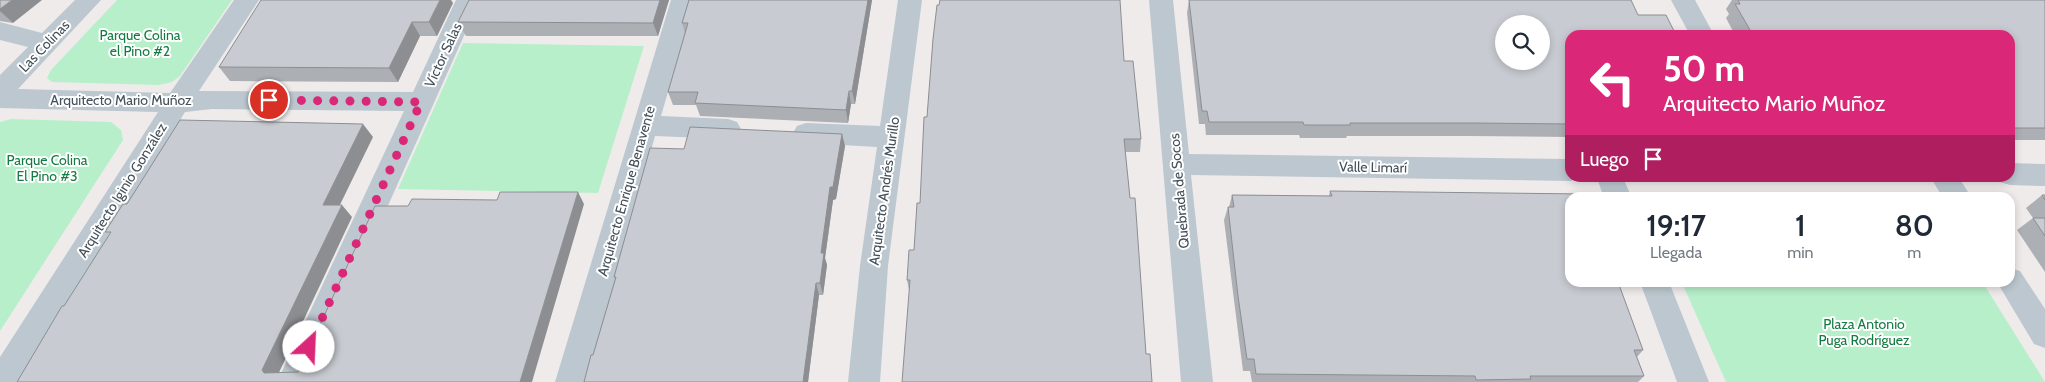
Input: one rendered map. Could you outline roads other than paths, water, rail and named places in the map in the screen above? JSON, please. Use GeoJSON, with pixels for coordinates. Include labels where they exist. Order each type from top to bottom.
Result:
{"type":"FeatureCollection","features":[{"type":"Feature","properties":{"kind":"street","name":"Las Colinas"},"geometry":{"type":"LineString","coordinates":[[0,91],[89,0]]}},
{"type":"Feature","properties":{"kind":"street","name":"Arquitecto Iginio González"},"geometry":{"type":"LineString","coordinates":[[1,382],[177,103],[247,0]]}},
{"type":"Feature","properties":{"kind":"street","name":"Víctor Salas"},"geometry":{"type":"LineString","coordinates":[[292,382],[468,0]]}},
{"type":"Feature","properties":{"kind":"street","name":"Arquitecto Enrique Benavente"},"geometry":{"type":"LineString","coordinates":[[571,382],[683,0]]}},
{"type":"Feature","properties":{"kind":"street","name":"Arquitecto Andrés Murillo"},"geometry":{"type":"LineString","coordinates":[[864,382],[874,266],[910,0]]}},
{"type":"Feature","properties":{"kind":"street","name":"Quebrada de Socos"},"geometry":{"type":"LineString","coordinates":[[1161,0],[1197,382]]}},
{"type":"Feature","properties":{"kind":"street"},"geometry":{"type":"LineString","coordinates":[[1683,0],[1699,30]]}},
{"type":"Feature","properties":{"kind":"street"},"geometry":{"type":"LineString","coordinates":[[0,31],[47,43]]}},
{"type":"Feature","properties":{"kind":"street","name":"Arquitecto Mario Muñoz"},"geometry":{"type":"LineString","coordinates":[[0,98],[177,103],[212,99],[421,102]]}},
{"type":"Feature","properties":{"kind":"street"},"geometry":{"type":"LineString","coordinates":[[645,125],[753,130]]}},
{"type":"Feature","properties":{"kind":"street"},"geometry":{"type":"LineString","coordinates":[[783,132],[892,137]]}},
{"type":"Feature","properties":{"kind":"street","name":"Valle Limarí"},"geometry":{"type":"LineString","coordinates":[[1176,164],[1565,170]]}},
{"type":"Feature","properties":{"kind":"street"},"geometry":{"type":"LineString","coordinates":[[2015,174],[2045,175]]}},
{"type":"Feature","properties":{"kind":"street"},"geometry":{"type":"LineString","coordinates":[[1656,287],[1693,382]]}},
{"type":"Feature","properties":{"kind":"street"},"geometry":{"type":"LineString","coordinates":[[2014,287],[2045,335]]}},
{"type":"Feature","properties":{"kind":"park label","name":"Parque Colina el Pino #2"},"geometry":{"type":"Point","coordinates":[140,43]}},
{"type":"Feature","properties":{"kind":"park label","name":"Parque Colina El Pino #3"},"geometry":{"type":"Point","coordinates":[47,168]}},
{"type":"Feature","properties":{"kind":"park label","name":"Plaza Antonio Puga Rodríguez"},"geometry":{"type":"Point","coordinates":[1864,332]}}]}
